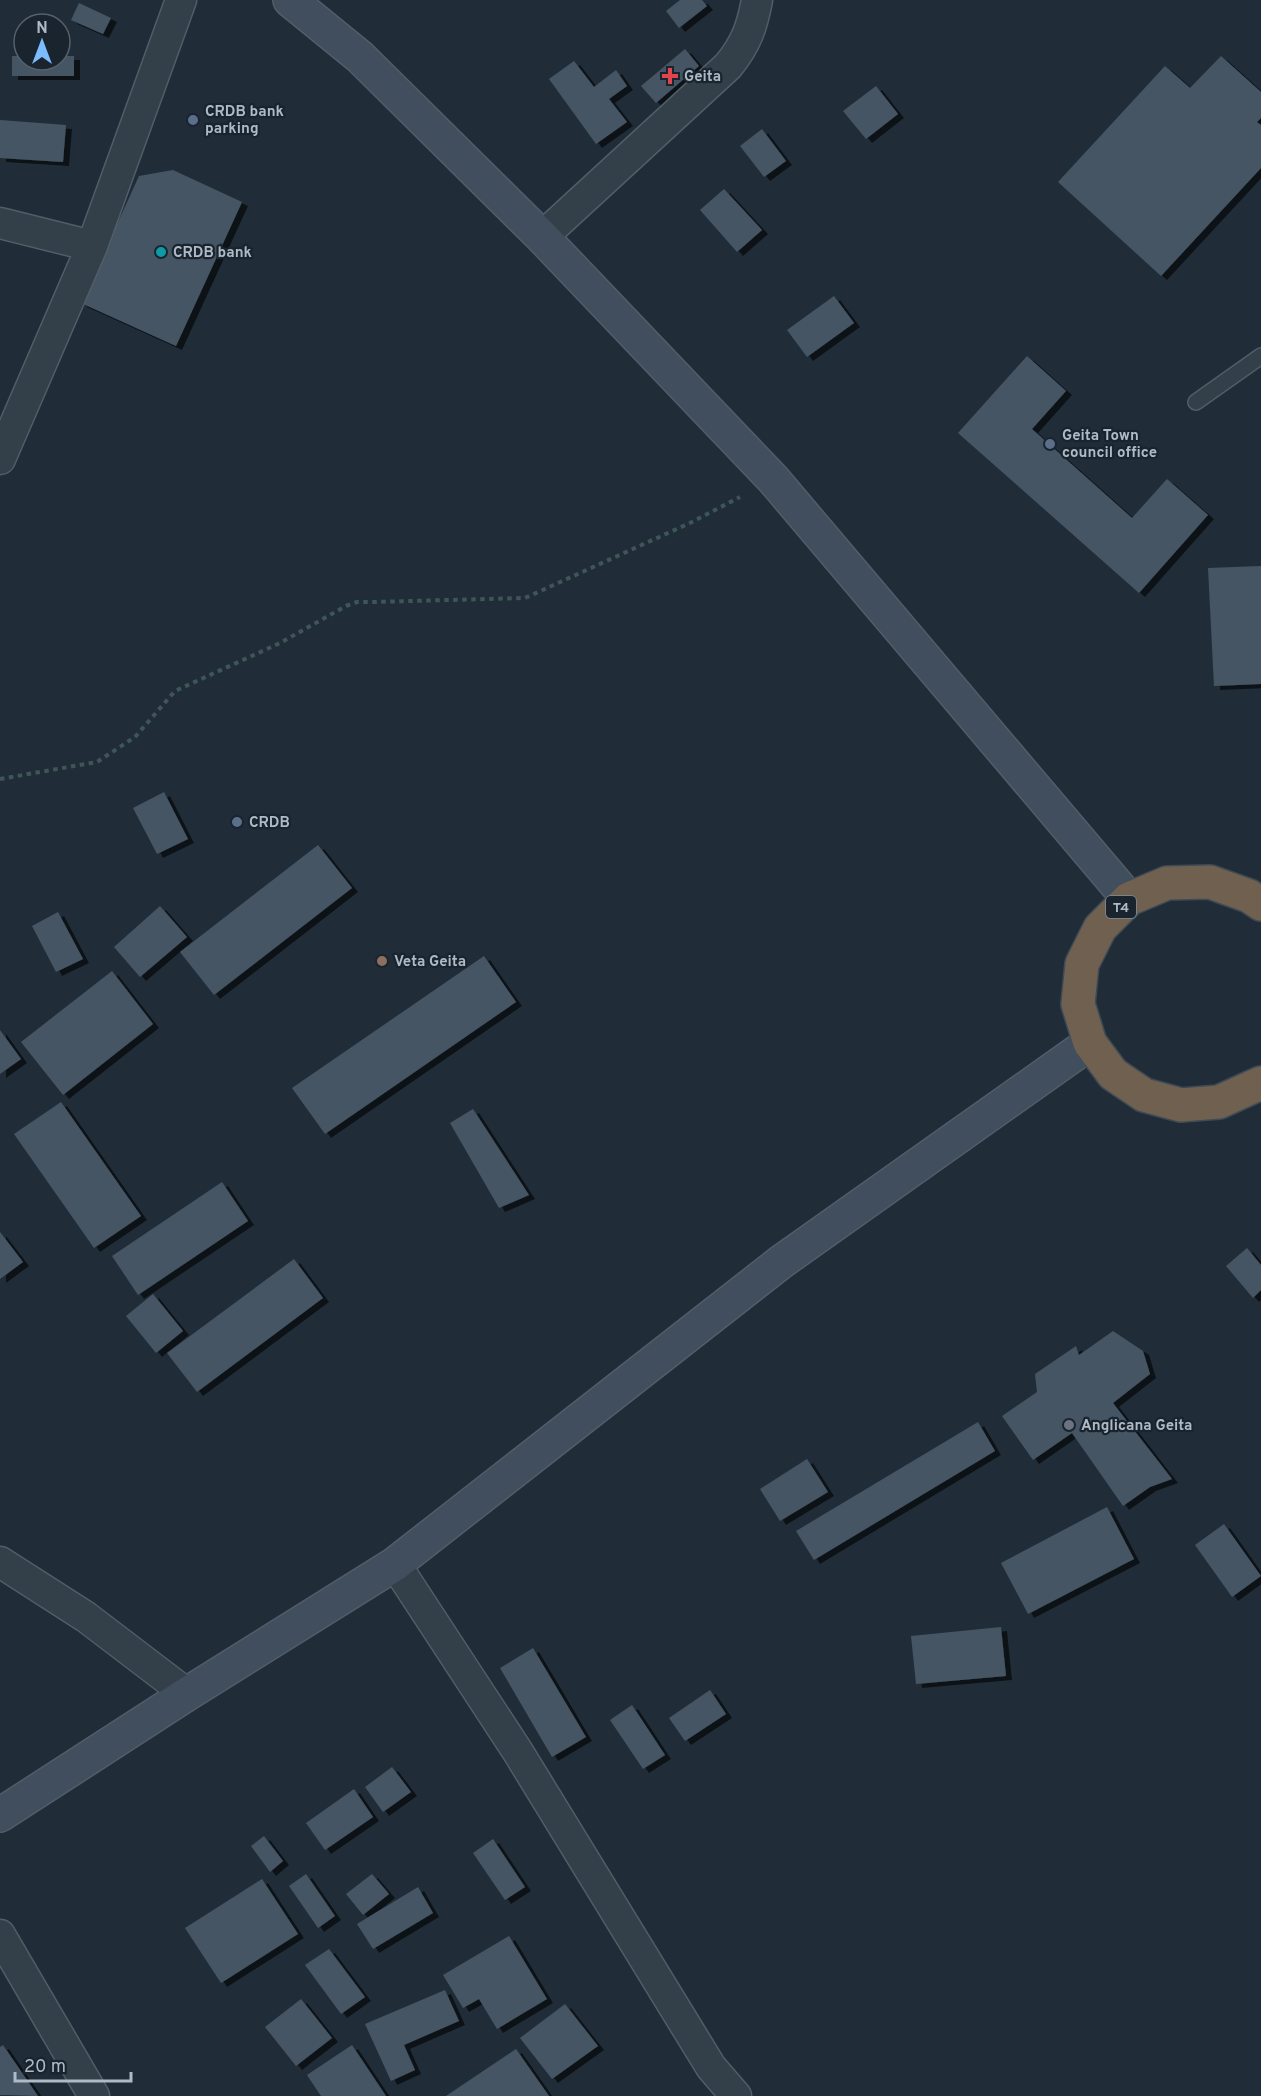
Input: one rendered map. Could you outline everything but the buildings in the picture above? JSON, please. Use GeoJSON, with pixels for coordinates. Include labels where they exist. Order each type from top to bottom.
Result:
{"type":"FeatureCollection","features":[{"type":"Feature","properties":{"kind":"highway","name":"T4"},"geometry":{"type":"LineString","coordinates":[[1260,1085],[1219,1102],[1181,1105],[1144,1095],[1113,1074],[1090,1043],[1078,1004],[1082,964],[1100,928],[1129,899],[1167,883],[1210,882],[1249,896],[1261,904]]}},
{"type":"Feature","properties":{"kind":"street"},"geometry":{"type":"LineString","coordinates":[[0,459],[92,246],[181,0]]}},
{"type":"Feature","properties":{"kind":"street"},"geometry":{"type":"LineString","coordinates":[[290,0],[360,57],[542,237],[773,479],[1129,899]]}},
{"type":"Feature","properties":{"kind":"street"},"geometry":{"type":"LineString","coordinates":[[542,237],[728,66],[742,48],[752,25],[757,0]]}},
{"type":"Feature","properties":{"kind":"street"},"geometry":{"type":"LineString","coordinates":[[0,223],[92,246]]}},
{"type":"Feature","properties":{"kind":"street"},"geometry":{"type":"LineString","coordinates":[[0,1815],[187,1694],[395,1564],[781,1262],[1090,1043]]}},
{"type":"Feature","properties":{"kind":"street"},"geometry":{"type":"LineString","coordinates":[[0,1562],[86,1617],[187,1694]]}},
{"type":"Feature","properties":{"kind":"street"},"geometry":{"type":"LineString","coordinates":[[395,1564],[518,1752],[711,2067],[736,2096]]}},
{"type":"Feature","properties":{"kind":"street"},"geometry":{"type":"LineString","coordinates":[[0,1935],[94,2096]]}},
{"type":"Feature","properties":{"kind":"lane"},"geometry":{"type":"LineString","coordinates":[[1196,402],[1261,356]]}},
{"type":"Feature","properties":{"kind":"path"},"geometry":{"type":"LineString","coordinates":[[0,779],[97,762],[135,737],[175,691],[280,643],[346,606],[357,602],[525,598],[690,523],[773,479]]}},
{"type":"Feature","properties":{"kind":"place","name":"Geita"},"geometry":{"type":"Point","coordinates":[670,76]}},
{"type":"Feature","properties":{"kind":"place","name":"CRDB bank parking"},"geometry":{"type":"Point","coordinates":[193,120]}},
{"type":"Feature","properties":{"kind":"place","name":"CRDB bank"},"geometry":{"type":"Point","coordinates":[161,252]}},
{"type":"Feature","properties":{"kind":"place","name":"Geita Town council office"},"geometry":{"type":"Point","coordinates":[1050,444]}},
{"type":"Feature","properties":{"kind":"place","name":"CRDB"},"geometry":{"type":"Point","coordinates":[237,822]}},
{"type":"Feature","properties":{"kind":"place","name":"Veta Geita"},"geometry":{"type":"Point","coordinates":[382,961]}},
{"type":"Feature","properties":{"kind":"place","name":"Anglicana Geita"},"geometry":{"type":"Point","coordinates":[1069,1425]}}]}
